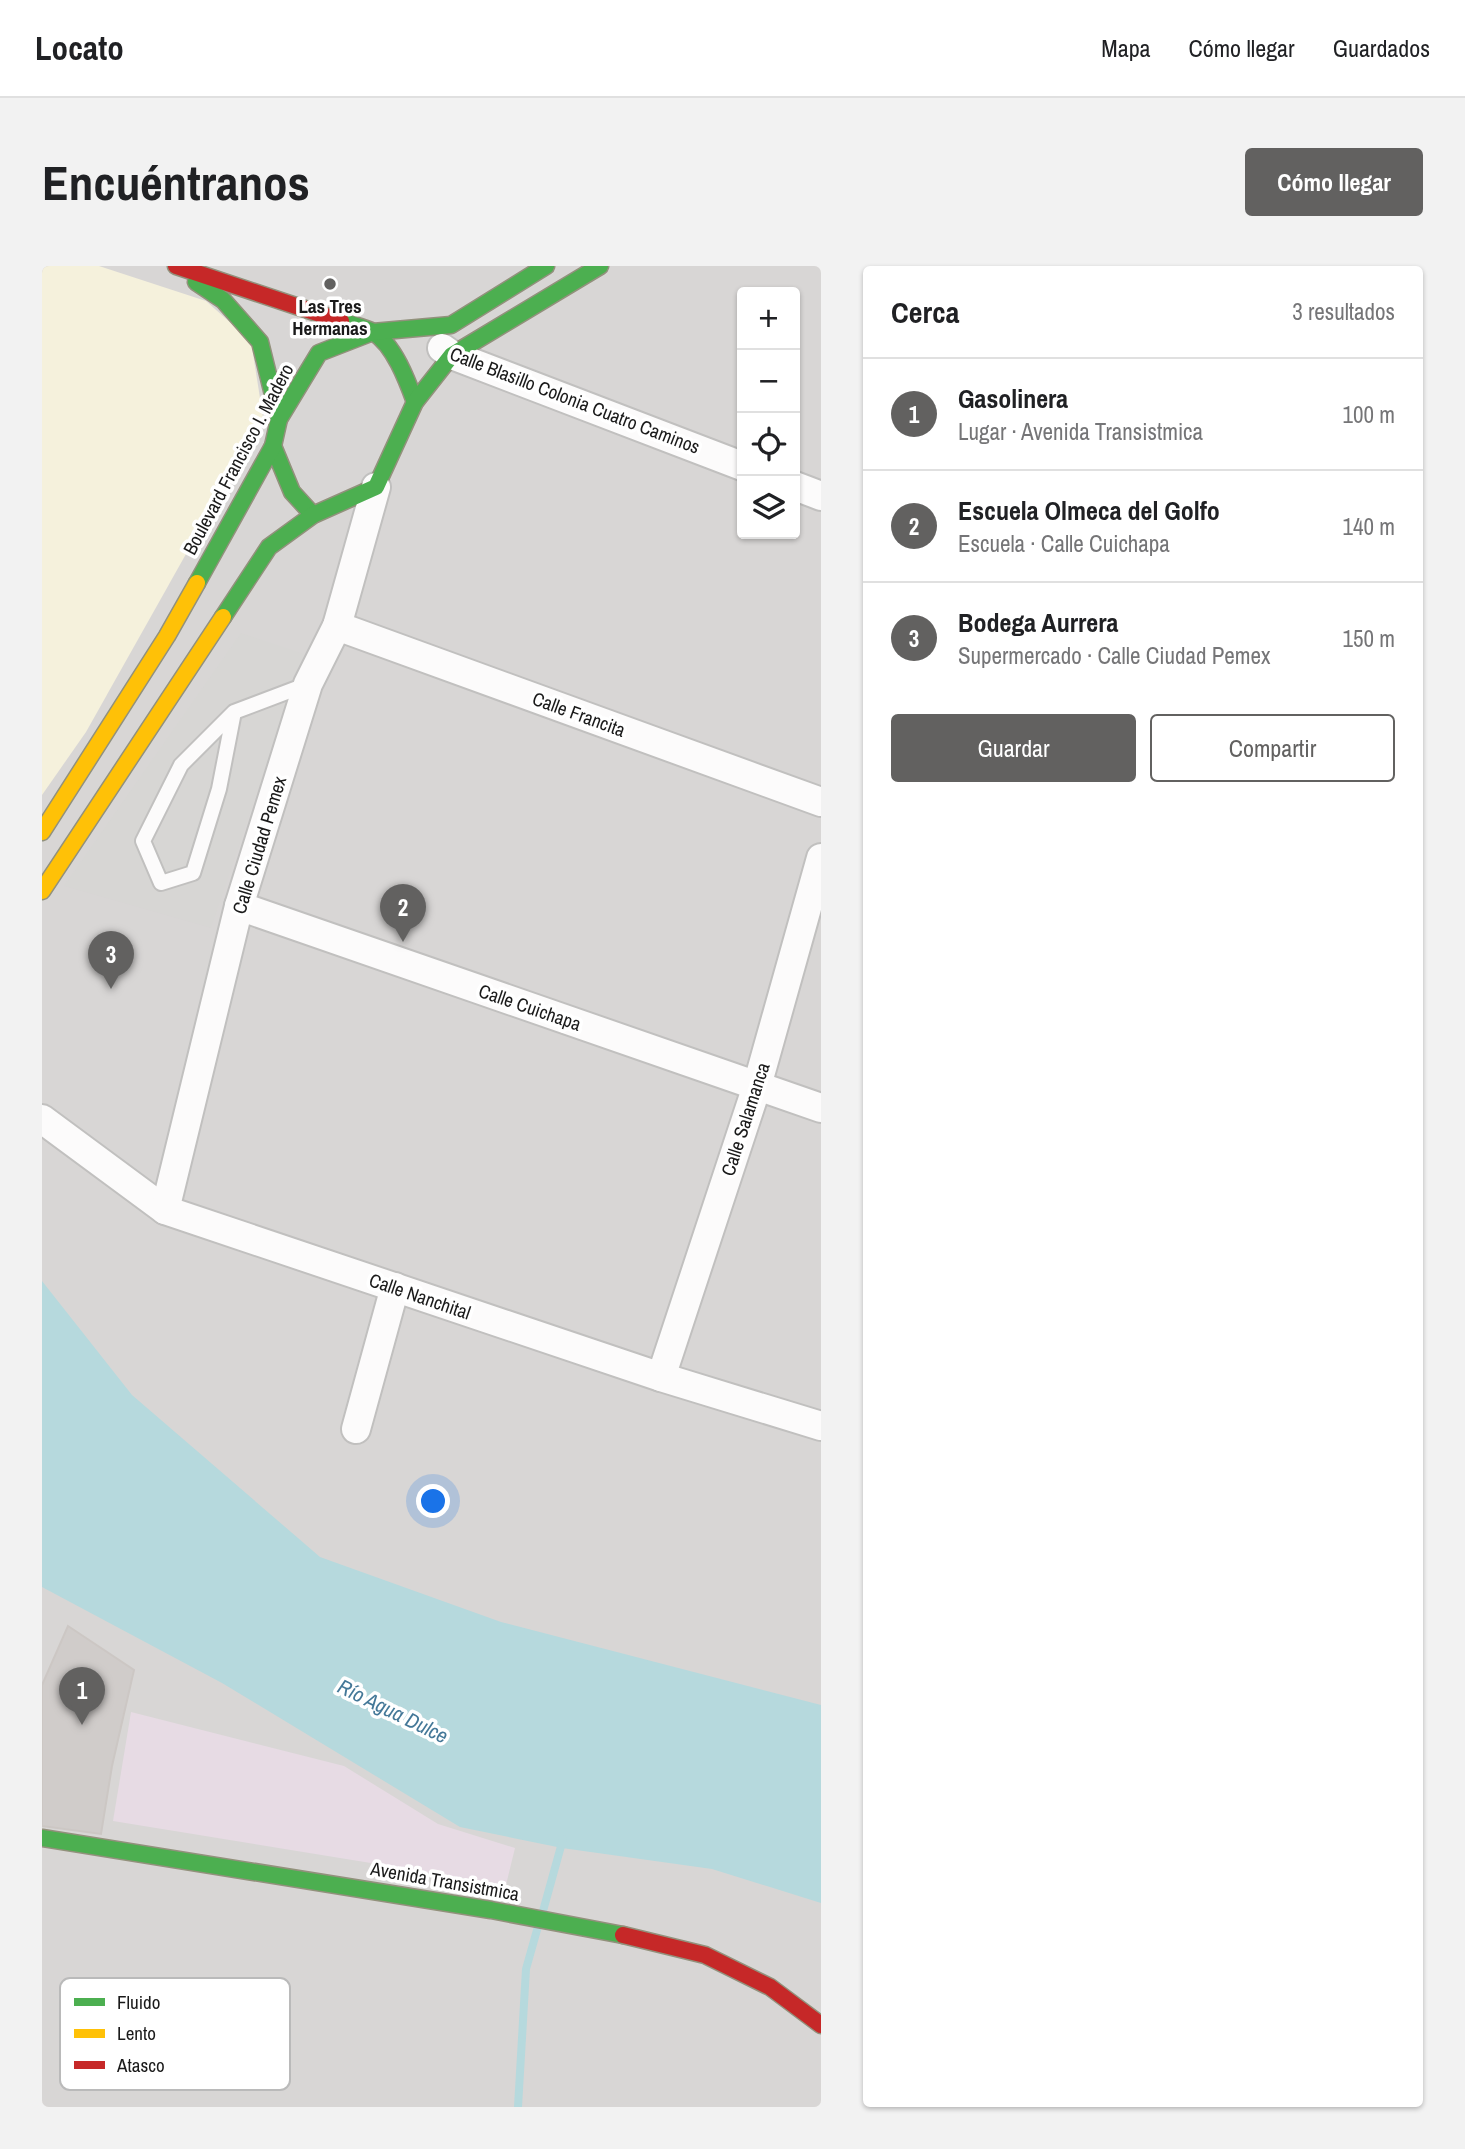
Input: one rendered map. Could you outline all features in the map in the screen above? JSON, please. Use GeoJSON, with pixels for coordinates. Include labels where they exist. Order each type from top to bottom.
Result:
{"type":"FeatureCollection","features":[{"type":"Feature","properties":{"kind":"main road"},"geometry":{"type":"LineString","coordinates":[[173,266],[373,332],[390,350],[404,372],[415,402]]}},
{"type":"Feature","properties":{"kind":"main road"},"geometry":{"type":"LineString","coordinates":[[173,266],[223,300],[260,342],[279,419]]}},
{"type":"Feature","properties":{"kind":"main road","name":"Boulevard Francisco I. Madero"},"geometry":{"type":"LineString","coordinates":[[42,832],[167,636],[272,446],[279,419],[319,353],[373,332],[451,325],[546,266]]}},
{"type":"Feature","properties":{"kind":"main road"},"geometry":{"type":"LineString","coordinates":[[42,891],[269,547],[313,515],[376,487],[415,402],[452,355],[600,266]]}},
{"type":"Feature","properties":{"kind":"main road"},"geometry":{"type":"LineString","coordinates":[[272,446],[288,489],[296,502],[313,515]]}},
{"type":"Feature","properties":{"kind":"main road","name":"Avenida Transistmica"},"geometry":{"type":"LineString","coordinates":[[42,1838],[491,1910],[611,1932],[705,1955],[770,1987],[821,2025]]}},
{"type":"Feature","properties":{"kind":"street","name":"Calle Blasillo Colonia Cuatro Caminos"},"geometry":{"type":"LineString","coordinates":[[412,327],[452,355],[737,464]]}},
{"type":"Feature","properties":{"kind":"street","name":"Calle Ciudad Pemex"},"geometry":{"type":"LineString","coordinates":[[166,1210],[239,906],[308,684],[337,626],[376,487]]}},
{"type":"Feature","properties":{"kind":"street"},"geometry":{"type":"LineString","coordinates":[[800,488],[821,496]]}},
{"type":"Feature","properties":{"kind":"street","name":"Calle Francita"},"geometry":{"type":"LineString","coordinates":[[337,626],[821,802]]}},
{"type":"Feature","properties":{"kind":"street","name":"Calle Salamanca"},"geometry":{"type":"LineString","coordinates":[[661,1377],[757,1086],[821,858]]}},
{"type":"Feature","properties":{"kind":"street","name":"Calle Cuichapa"},"geometry":{"type":"LineString","coordinates":[[239,906],[821,1108]]}},
{"type":"Feature","properties":{"kind":"street","name":"Calle Nanchital"},"geometry":{"type":"LineString","coordinates":[[42,1119],[166,1210],[661,1377],[821,1426]]}},
{"type":"Feature","properties":{"kind":"street"},"geometry":{"type":"LineString","coordinates":[[356,1429],[395,1287]]}},
{"type":"Feature","properties":{"kind":"lane"},"geometry":{"type":"LineString","coordinates":[[234,712],[219,789],[193,873],[161,883],[143,841],[181,765],[234,712],[308,684]]}},
{"type":"Feature","properties":{"kind":"shaded area"},"geometry":{"type":"Polygon","coordinates":[[[42,266],[821,266],[821,2107],[42,2107],[42,266]]]}},
{"type":"Feature","properties":{"kind":"shaded area"},"geometry":{"type":"Polygon","coordinates":[[[42,266],[99,266],[206,301],[251,341],[263,417],[86,732],[42,795],[42,266]]]}},
{"type":"Feature","properties":{"kind":"shaded area"},"geometry":{"type":"Polygon","coordinates":[[[241,633],[304,654],[211,928],[64,886],[241,633]]]}},
{"type":"Feature","properties":{"kind":"shaded area"},"geometry":{"type":"Polygon","coordinates":[[[131,1712],[344,1766],[438,1824],[515,1848],[506,1885],[113,1821],[131,1712]]]}},
{"type":"Feature","properties":{"kind":"water","name":"Río Agua Dulce"},"geometry":{"type":"Polygon","coordinates":[[[42,1281],[132,1395],[320,1557],[501,1622],[821,1705],[821,1903],[712,1869],[562,1848],[460,1827],[222,1683],[42,1587],[42,1281]]]}},
{"type":"Feature","properties":{"kind":"building"},"geometry":{"type":"Polygon","coordinates":[[[68,1626],[134,1670],[112,1766],[101,1834],[42,1826],[42,1685],[68,1626]]]}},
{"type":"Feature","properties":{"kind":"waterway"},"geometry":{"type":"LineString","coordinates":[[543,1911],[563,1839]]}},
{"type":"Feature","properties":{"kind":"waterway"},"geometry":{"type":"LineString","coordinates":[[518,2107],[526,1969],[537,1930]]}},
{"type":"Feature","properties":{"kind":"traffic: fast"},"geometry":{"type":"LineString","coordinates":[[197,583],[273,446],[279,419],[319,353],[373,332],[451,325],[546,266]]}},
{"type":"Feature","properties":{"kind":"traffic: fast"},"geometry":{"type":"LineString","coordinates":[[223,617],[269,547],[313,515],[376,487],[415,402],[452,355],[600,266]]}},
{"type":"Feature","properties":{"kind":"traffic: fast"},"geometry":{"type":"LineString","coordinates":[[196,282],[223,300],[260,342],[279,419]]}},
{"type":"Feature","properties":{"kind":"traffic: fast"},"geometry":{"type":"LineString","coordinates":[[341,321],[369,330],[381,338],[399,364],[415,402]]}},
{"type":"Feature","properties":{"kind":"traffic: fast"},"geometry":{"type":"LineString","coordinates":[[273,446],[292,492],[313,515]]}},
{"type":"Feature","properties":{"kind":"traffic: fast"},"geometry":{"type":"LineString","coordinates":[[42,1838],[491,1910],[623,1935]]}},
{"type":"Feature","properties":{"kind":"traffic: slow"},"geometry":{"type":"LineString","coordinates":[[42,832],[167,636],[197,583]]}},
{"type":"Feature","properties":{"kind":"traffic: slow"},"geometry":{"type":"LineString","coordinates":[[42,891],[223,617]]}},
{"type":"Feature","properties":{"kind":"traffic: jam"},"geometry":{"type":"LineString","coordinates":[[176,266],[341,321]]}},
{"type":"Feature","properties":{"kind":"traffic: jam"},"geometry":{"type":"LineString","coordinates":[[623,1935],[705,1955],[770,1987],[821,2025]]}},
{"type":"Feature","properties":{"kind":"place","name":"Las Tres Hermanas"},"geometry":{"type":"Point","coordinates":[330,284]}},
{"type":"Feature","properties":{"kind":"place","name":"Escuela Olmeca del Golfo"},"geometry":{"type":"Point","coordinates":[403,942]}},
{"type":"Feature","properties":{"kind":"place","name":"Bodega Aurrera"},"geometry":{"type":"Point","coordinates":[111,989]}},
{"type":"Feature","properties":{"kind":"place","name":"Gasolinera"},"geometry":{"type":"Point","coordinates":[82,1725]}}]}
